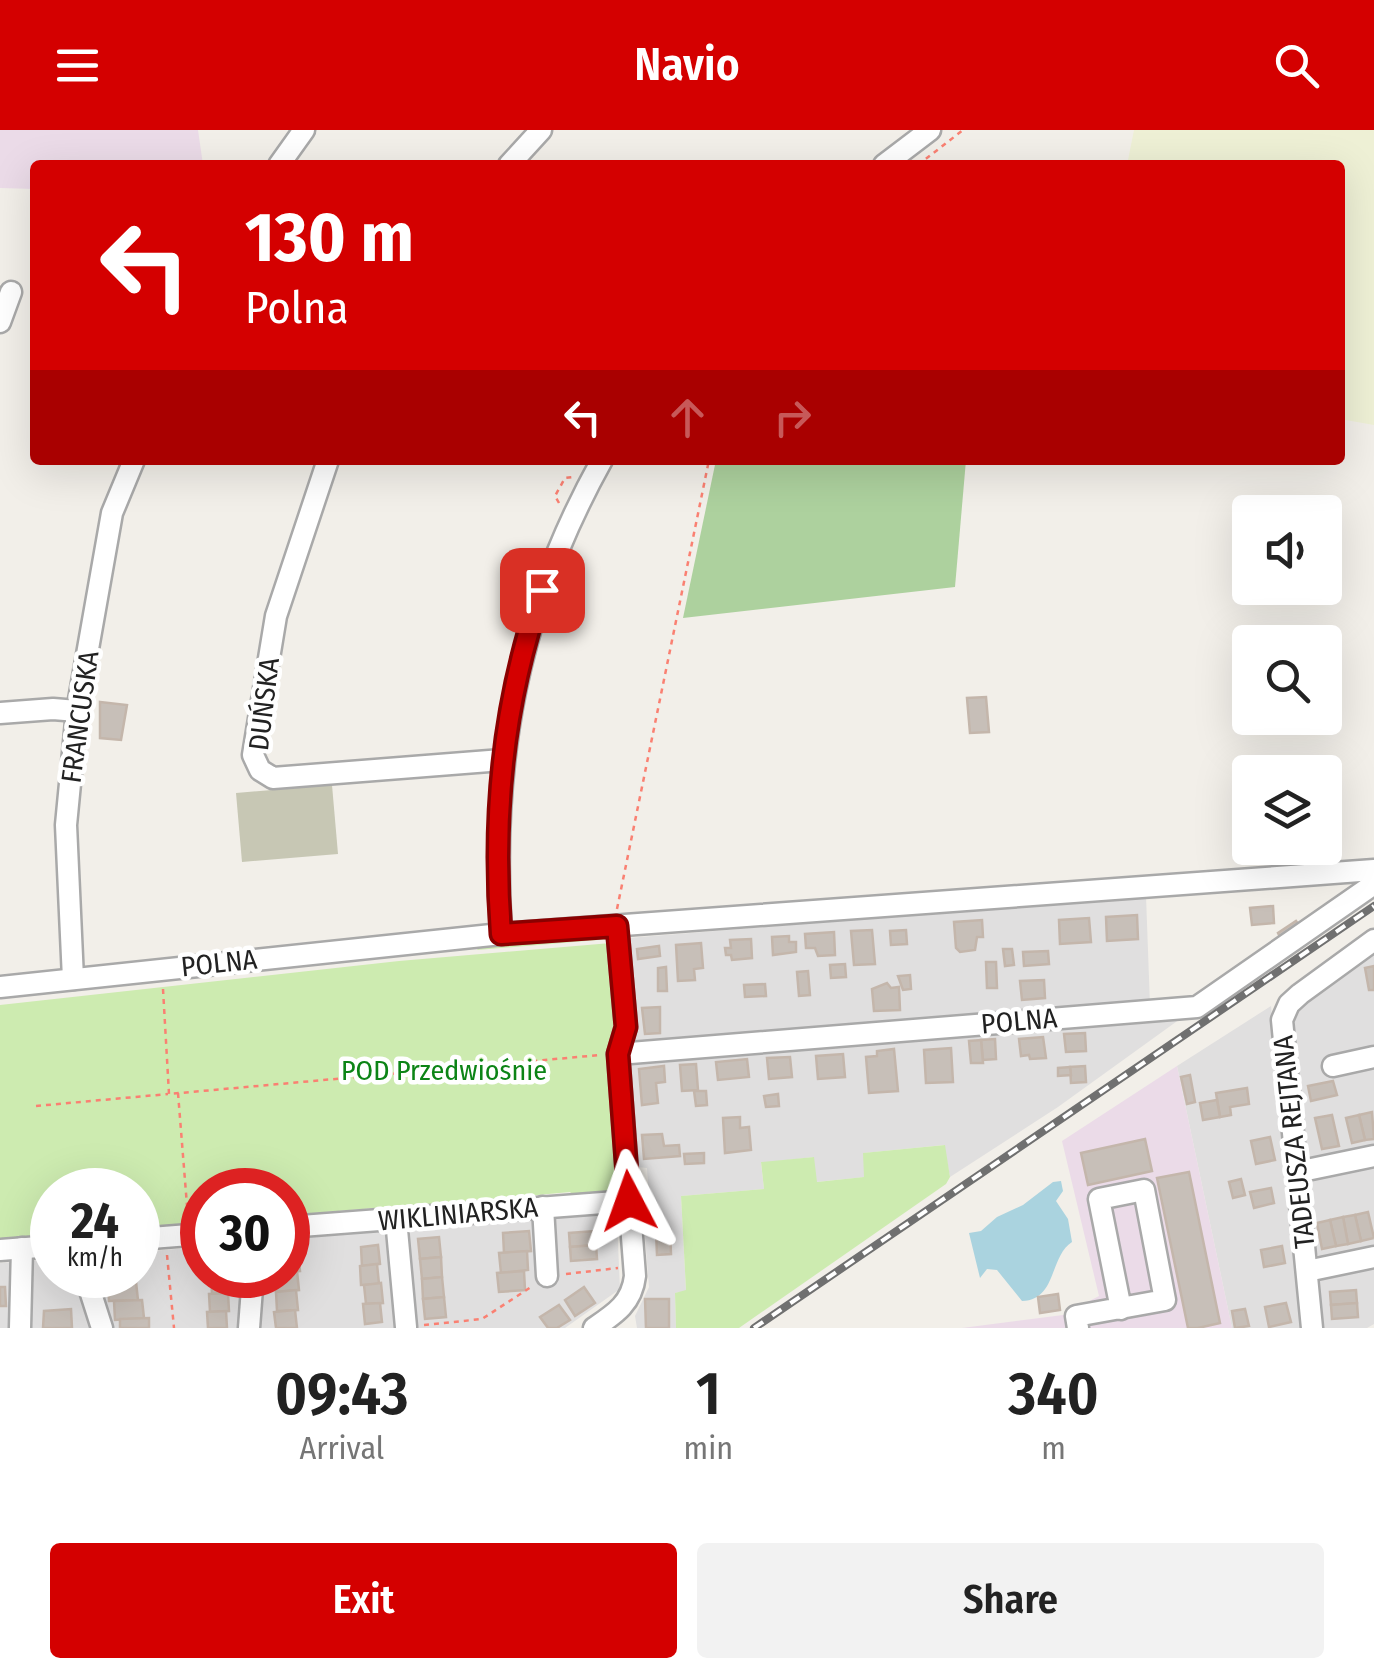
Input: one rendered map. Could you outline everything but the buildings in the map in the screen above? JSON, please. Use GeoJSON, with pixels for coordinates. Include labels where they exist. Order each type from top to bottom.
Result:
{"type":"FeatureCollection","features":[{"type":"Feature","properties":{"kind":"street"},"geometry":{"type":"LineString","coordinates":[[283,160],[304,130]]}},
{"type":"Feature","properties":{"kind":"street"},"geometry":{"type":"LineString","coordinates":[[514,160],[541,130]]}},
{"type":"Feature","properties":{"kind":"street"},"geometry":{"type":"LineString","coordinates":[[891,160],[930,130]]}},
{"type":"Feature","properties":{"kind":"street"},"geometry":{"type":"LineString","coordinates":[[0,322],[11,292]]}},
{"type":"Feature","properties":{"kind":"street","name":"FRANCUSKA"},"geometry":{"type":"LineString","coordinates":[[74,979],[66,825],[77,712],[112,514],[132,465]]}},
{"type":"Feature","properties":{"kind":"street","name":"DUŃSKA"},"geometry":{"type":"LineString","coordinates":[[326,465],[276,616],[253,755],[260,770],[273,778],[502,760]]}},
{"type":"Feature","properties":{"kind":"street"},"geometry":{"type":"LineString","coordinates":[[501,934],[498,832],[502,760],[514,688],[531,622],[554,558],[600,465]]}},
{"type":"Feature","properties":{"kind":"street"},"geometry":{"type":"LineString","coordinates":[[0,713],[53,709],[77,712]]}},
{"type":"Feature","properties":{"kind":"street","name":"POLNA"},"geometry":{"type":"LineString","coordinates":[[0,987],[501,934],[1374,873],[1374,884],[1196,1007],[614,1054]]}},
{"type":"Feature","properties":{"kind":"street"},"geometry":{"type":"LineString","coordinates":[[594,1328],[627,1301],[634,1285],[614,1054],[626,1027],[617,926]]}},
{"type":"Feature","properties":{"kind":"street","name":"TADEUSZA REJTANA"},"geometry":{"type":"LineString","coordinates":[[1312,1328],[1282,1020],[1289,1004],[1300,994],[1374,940]]}},
{"type":"Feature","properties":{"kind":"street"},"geometry":{"type":"LineString","coordinates":[[1333,1066],[1374,1057]]}},
{"type":"Feature","properties":{"kind":"street"},"geometry":{"type":"LineString","coordinates":[[1297,1172],[1374,1156]]}},
{"type":"Feature","properties":{"kind":"street"},"geometry":{"type":"LineString","coordinates":[[1078,1328],[1076,1316],[1121,1309],[1166,1300],[1144,1190],[1100,1199],[1121,1309]]}},
{"type":"Feature","properties":{"kind":"street","name":"WIKLINIARSKA"},"geometry":{"type":"LineString","coordinates":[[310,1226],[629,1201]]}},
{"type":"Feature","properties":{"kind":"street"},"geometry":{"type":"LineString","coordinates":[[543,1207],[548,1276]]}},
{"type":"Feature","properties":{"kind":"street"},"geometry":{"type":"LineString","coordinates":[[396,1220],[406,1327]]}},
{"type":"Feature","properties":{"kind":"street"},"geometry":{"type":"LineString","coordinates":[[160,1237],[180,1236]]}},
{"type":"Feature","properties":{"kind":"street"},"geometry":{"type":"LineString","coordinates":[[0,1250],[30,1247]]}},
{"type":"Feature","properties":{"kind":"street"},"geometry":{"type":"LineString","coordinates":[[20,1328],[22,1248]]}},
{"type":"Feature","properties":{"kind":"street"},"geometry":{"type":"LineString","coordinates":[[1307,1271],[1374,1256]]}},
{"type":"Feature","properties":{"kind":"street"},"geometry":{"type":"LineString","coordinates":[[92,1298],[102,1328]]}},
{"type":"Feature","properties":{"kind":"street"},"geometry":{"type":"LineString","coordinates":[[249,1328],[251,1298]]}},
{"type":"Feature","properties":{"kind":"path"},"geometry":{"type":"LineString","coordinates":[[924,160],[962,130]]}},
{"type":"Feature","properties":{"kind":"path"},"geometry":{"type":"LineString","coordinates":[[617,926],[708,465]]}},
{"type":"Feature","properties":{"kind":"path"},"geometry":{"type":"LineString","coordinates":[[163,987],[170,1094]]}},
{"type":"Feature","properties":{"kind":"path"},"geometry":{"type":"LineString","coordinates":[[36,1106],[614,1054]]}},
{"type":"Feature","properties":{"kind":"path"},"geometry":{"type":"LineString","coordinates":[[178,1093],[184,1168]]}},
{"type":"Feature","properties":{"kind":"path"},"geometry":{"type":"LineString","coordinates":[[166,1237],[174,1328]]}},
{"type":"Feature","properties":{"kind":"path"},"geometry":{"type":"LineString","coordinates":[[406,1327],[482,1320],[548,1276],[634,1266]]}},
{"type":"Feature","properties":{"kind":"shaded area"},"geometry":{"type":"Polygon","coordinates":[[[0,130],[198,130],[202,160],[30,160],[30,189],[0,188],[0,130]]]}},
{"type":"Feature","properties":{"kind":"shaded area"},"geometry":{"type":"Polygon","coordinates":[[[1134,130],[1374,130],[1374,425],[1345,420],[1345,160],[1128,160],[1134,130]]]}},
{"type":"Feature","properties":{"kind":"shaded area"},"geometry":{"type":"Polygon","coordinates":[[[332,785],[338,854],[242,862],[236,793],[332,785]]]}},
{"type":"Feature","properties":{"kind":"shaded area"},"geometry":{"type":"Polygon","coordinates":[[[1146,896],[1150,1006],[635,1043],[628,938],[1146,896]]]}},
{"type":"Feature","properties":{"kind":"shaded area"},"geometry":{"type":"Polygon","coordinates":[[[1374,951],[1374,1151],[1316,1162],[1304,1153],[1290,1022],[1298,1006],[1374,951]]]}},
{"type":"Feature","properties":{"kind":"shaded area"},"geometry":{"type":"Polygon","coordinates":[[[1271,1006],[1304,1328],[1232,1328],[1177,1066],[1271,1006]]]}},
{"type":"Feature","properties":{"kind":"shaded area"},"geometry":{"type":"Polygon","coordinates":[[[1187,1014],[1058,1107],[950,1177],[944,1145],[864,1153],[865,1177],[816,1182],[813,1157],[761,1163],[764,1189],[681,1196],[686,1291],[675,1293],[676,1328],[637,1328],[635,1316],[649,1287],[644,1225],[650,1213],[647,1168],[637,1167],[627,1062],[1187,1014]]]}},
{"type":"Feature","properties":{"kind":"shaded area"},"geometry":{"type":"Polygon","coordinates":[[[1177,1066],[1232,1328],[962,1328],[1063,1315],[1099,1296],[1062,1141],[1177,1066]]]}},
{"type":"Feature","properties":{"kind":"shaded area"},"geometry":{"type":"Polygon","coordinates":[[[1374,1162],[1374,1250],[1323,1261],[1316,1253],[1309,1180],[1313,1174],[1374,1162]]]}},
{"type":"Feature","properties":{"kind":"shaded area"},"geometry":{"type":"Polygon","coordinates":[[[607,1213],[617,1221],[620,1289],[565,1328],[0,1328],[0,1263],[30,1261],[30,1298],[160,1298],[160,1250],[180,1249],[180,1298],[310,1298],[310,1237],[607,1213]]]}},
{"type":"Feature","properties":{"kind":"shaded area"},"geometry":{"type":"Polygon","coordinates":[[[1374,1262],[1374,1324],[1367,1328],[1323,1328],[1318,1281],[1325,1272],[1374,1262]]]}},
{"type":"Feature","properties":{"kind":"green space"},"geometry":{"type":"Polygon","coordinates":[[[715,465],[966,465],[955,587],[683,618],[715,465]]]}},
{"type":"Feature","properties":{"kind":"green space"},"geometry":{"type":"Polygon","coordinates":[[[606,935],[610,939],[477,950],[482,944],[606,935]]]}},
{"type":"Feature","properties":{"kind":"green space","name":"POD Przedwiośnie"},"geometry":{"type":"Polygon","coordinates":[[[611,943],[618,1029],[618,1187],[611,1194],[576,1198],[570,1192],[485,1200],[479,1206],[381,1214],[375,1208],[310,1213],[310,1168],[180,1168],[180,1224],[160,1225],[160,1168],[30,1168],[30,1241],[0,1240],[0,1005],[399,961],[611,943]]]}},
{"type":"Feature","properties":{"kind":"green space"},"geometry":{"type":"Polygon","coordinates":[[[945,1145],[950,1177],[946,1184],[739,1328],[676,1328],[675,1293],[686,1290],[681,1196],[764,1189],[761,1162],[814,1157],[817,1182],[864,1177],[863,1153],[945,1145]]]}},
{"type":"Feature","properties":{"kind":"water"},"geometry":{"type":"Polygon","coordinates":[[[1061,1181],[1063,1191],[1056,1201],[1068,1219],[1072,1242],[1059,1257],[1047,1286],[1033,1299],[1022,1301],[997,1270],[987,1269],[980,1278],[969,1233],[981,1231],[1053,1182],[1061,1181]]]}},
{"type":"Feature","properties":{"kind":"railway"},"geometry":{"type":"LineString","coordinates":[[754,1328],[1374,906]]}},
{"type":"Feature","properties":{"kind":"route"},"geometry":{"type":"LineString","coordinates":[[542,590],[514,688],[502,760],[498,832],[501,934],[617,926],[626,1027],[618,1054],[629,1201]]}}]}
